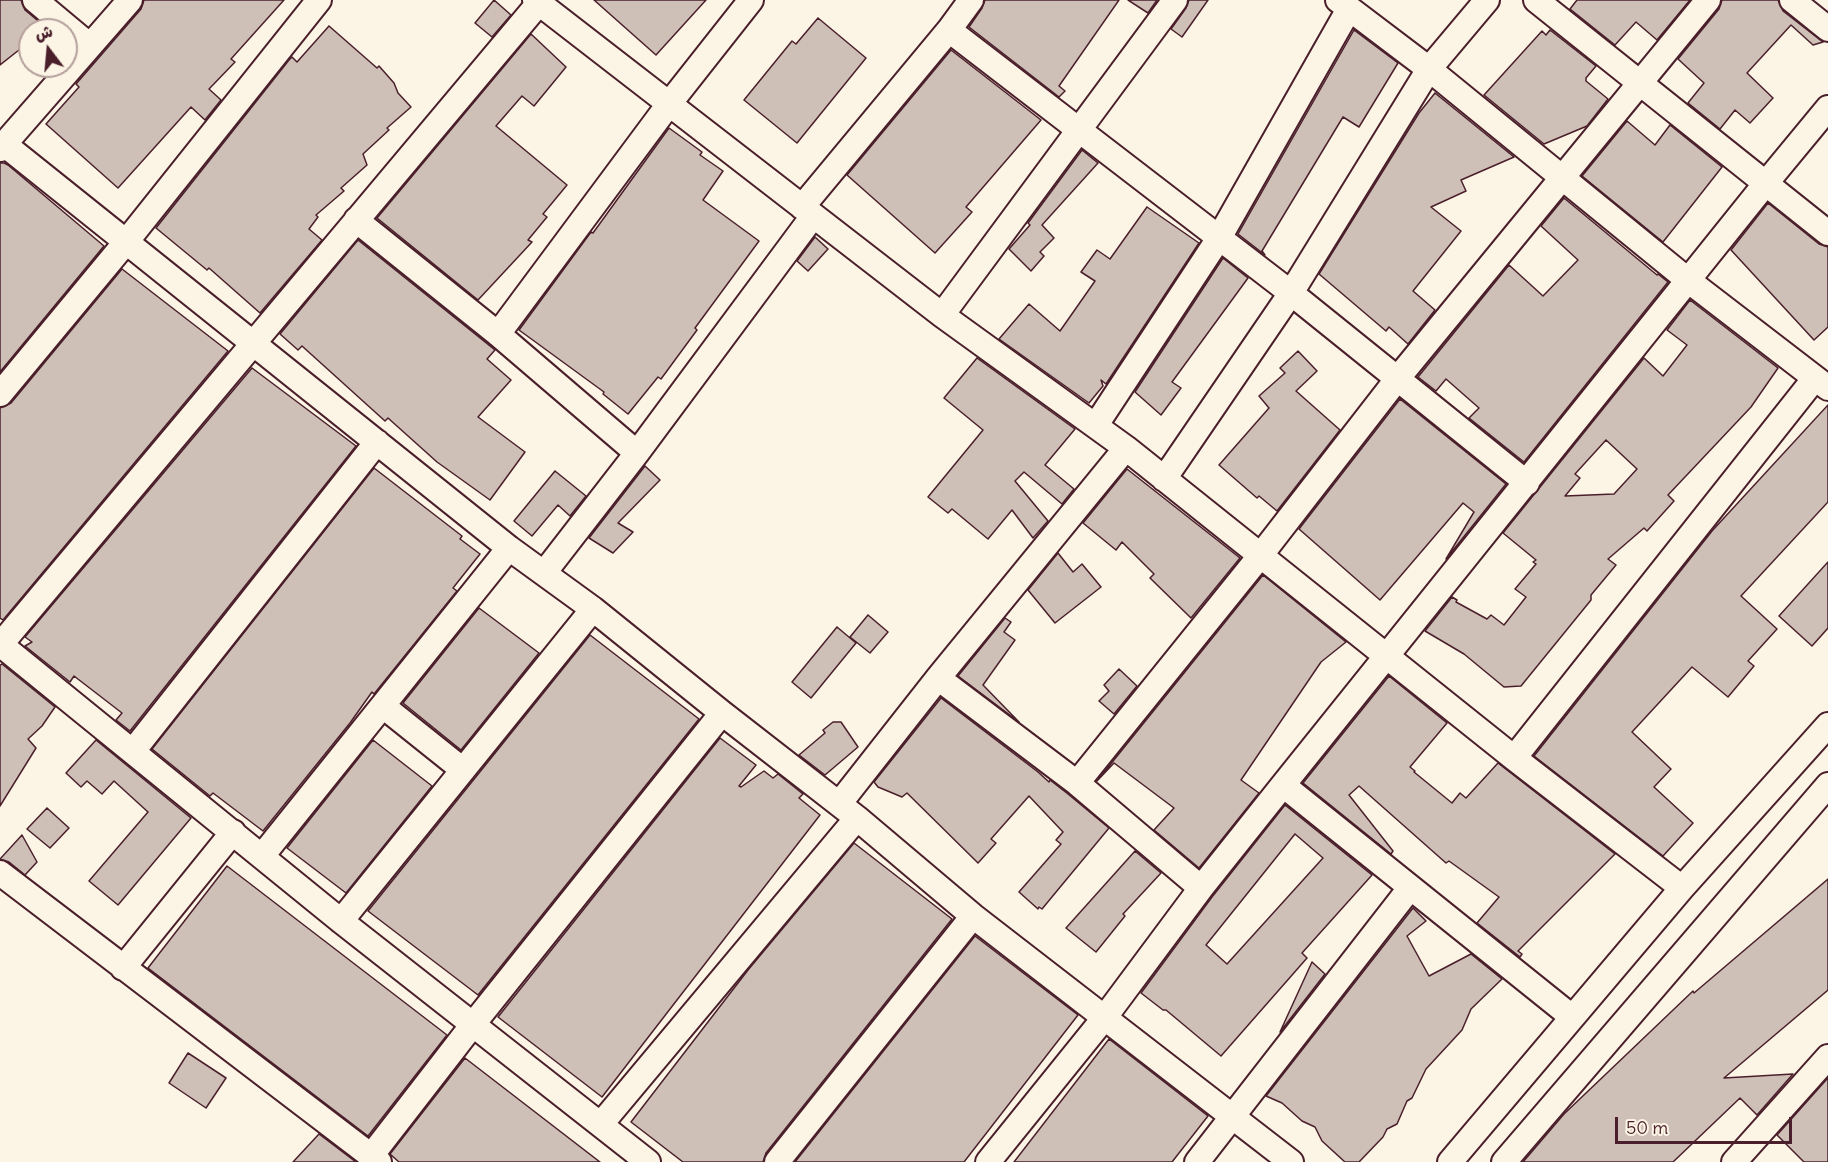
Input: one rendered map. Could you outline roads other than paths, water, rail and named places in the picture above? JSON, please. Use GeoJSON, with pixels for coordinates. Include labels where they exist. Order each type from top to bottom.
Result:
{"type":"FeatureCollection","features":[{"type":"Feature","properties":{"kind":"street"},"geometry":{"type":"LineString","coordinates":[[35,0],[90,46]]}},
{"type":"Feature","properties":{"kind":"street"},"geometry":{"type":"LineString","coordinates":[[130,0],[2,147],[126,242],[509,548],[593,609],[848,811],[973,916],[1291,1162]]}},
{"type":"Feature","properties":{"kind":"street"},"geometry":{"type":"LineString","coordinates":[[0,394],[126,242],[319,0]]}},
{"type":"Feature","properties":{"kind":"street"},"geometry":{"type":"LineString","coordinates":[[498,334],[669,104],[751,0]]}},
{"type":"Feature","properties":{"kind":"street"},"geometry":{"type":"LineString","coordinates":[[544,573],[637,453],[808,211],[972,0]]}},
{"type":"Feature","properties":{"kind":"street"},"geometry":{"type":"LineString","coordinates":[[942,315],[1078,128],[1175,0]]}},
{"type":"Feature","properties":{"kind":"street"},"geometry":{"type":"LineString","coordinates":[[1164,479],[1291,293],[1430,69],[1487,0]]}},
{"type":"Feature","properties":{"kind":"street"},"geometry":{"type":"LineString","coordinates":[[1536,0],[1828,233]]}},
{"type":"Feature","properties":{"kind":"street"},"geometry":{"type":"LineString","coordinates":[[1077,783],[1260,556],[1398,378],[1708,0]]}},
{"type":"Feature","properties":{"kind":"street"},"geometry":{"type":"LineString","coordinates":[[1792,0],[1828,29]]}},
{"type":"Feature","properties":{"kind":"street"},"geometry":{"type":"LineString","coordinates":[[648,1162],[474,1023],[341,921],[0,644],[537,2],[942,315],[1126,448],[1514,758],[1682,888]]}},
{"type":"Feature","properties":{"kind":"street"},"geometry":{"type":"LineString","coordinates":[[1096,425],[1219,238],[1343,4],[1430,69],[1689,280],[1822,383],[1514,758]]}},
{"type":"Feature","properties":{"kind":"street"},"geometry":{"type":"LineString","coordinates":[[949,30],[1291,293],[1527,483]]}},
{"type":"Feature","properties":{"kind":"street"},"geometry":{"type":"LineString","coordinates":[[988,1162],[1105,1017],[1201,888],[1283,785],[1828,108]]}},
{"type":"Feature","properties":{"kind":"street"},"geometry":{"type":"LineString","coordinates":[[356,220],[498,334],[637,453]]}},
{"type":"Feature","properties":{"kind":"street"},"geometry":{"type":"LineString","coordinates":[[133,751],[377,442]]}},
{"type":"Feature","properties":{"kind":"street"},"geometry":{"type":"LineString","coordinates":[[601,1124],[848,811],[938,678],[1126,448]]}},
{"type":"Feature","properties":{"kind":"street"},"geometry":{"type":"LineString","coordinates":[[262,856],[509,548]]}},
{"type":"Feature","properties":{"kind":"street"},"geometry":{"type":"LineString","coordinates":[[341,921],[593,609]]}},
{"type":"Feature","properties":{"kind":"street"},"geometry":{"type":"LineString","coordinates":[[938,678],[1077,783],[1201,888]]}},
{"type":"Feature","properties":{"kind":"street"},"geometry":{"type":"LineString","coordinates":[[382,706],[463,770]]}},
{"type":"Feature","properties":{"kind":"street"},"geometry":{"type":"LineString","coordinates":[[0,873],[375,1159],[474,1023],[722,713]]}},
{"type":"Feature","properties":{"kind":"street"},"geometry":{"type":"LineString","coordinates":[[1450,1162],[1682,888],[1828,725]]}},
{"type":"Feature","properties":{"kind":"street"},"geometry":{"type":"LineString","coordinates":[[1283,785],[1572,1017]]}},
{"type":"Feature","properties":{"kind":"street"},"geometry":{"type":"LineString","coordinates":[[1504,1162],[1828,785]]}},
{"type":"Feature","properties":{"kind":"street"},"geometry":{"type":"LineString","coordinates":[[123,968],[233,832]]}},
{"type":"Feature","properties":{"kind":"street"},"geometry":{"type":"LineString","coordinates":[[1197,1162],[1410,888]]}},
{"type":"Feature","properties":{"kind":"street"},"geometry":{"type":"LineString","coordinates":[[777,1162],[973,916]]}},
{"type":"Feature","properties":{"kind":"street"},"geometry":{"type":"LineString","coordinates":[[1734,1162],[1828,1057]]}}]}
